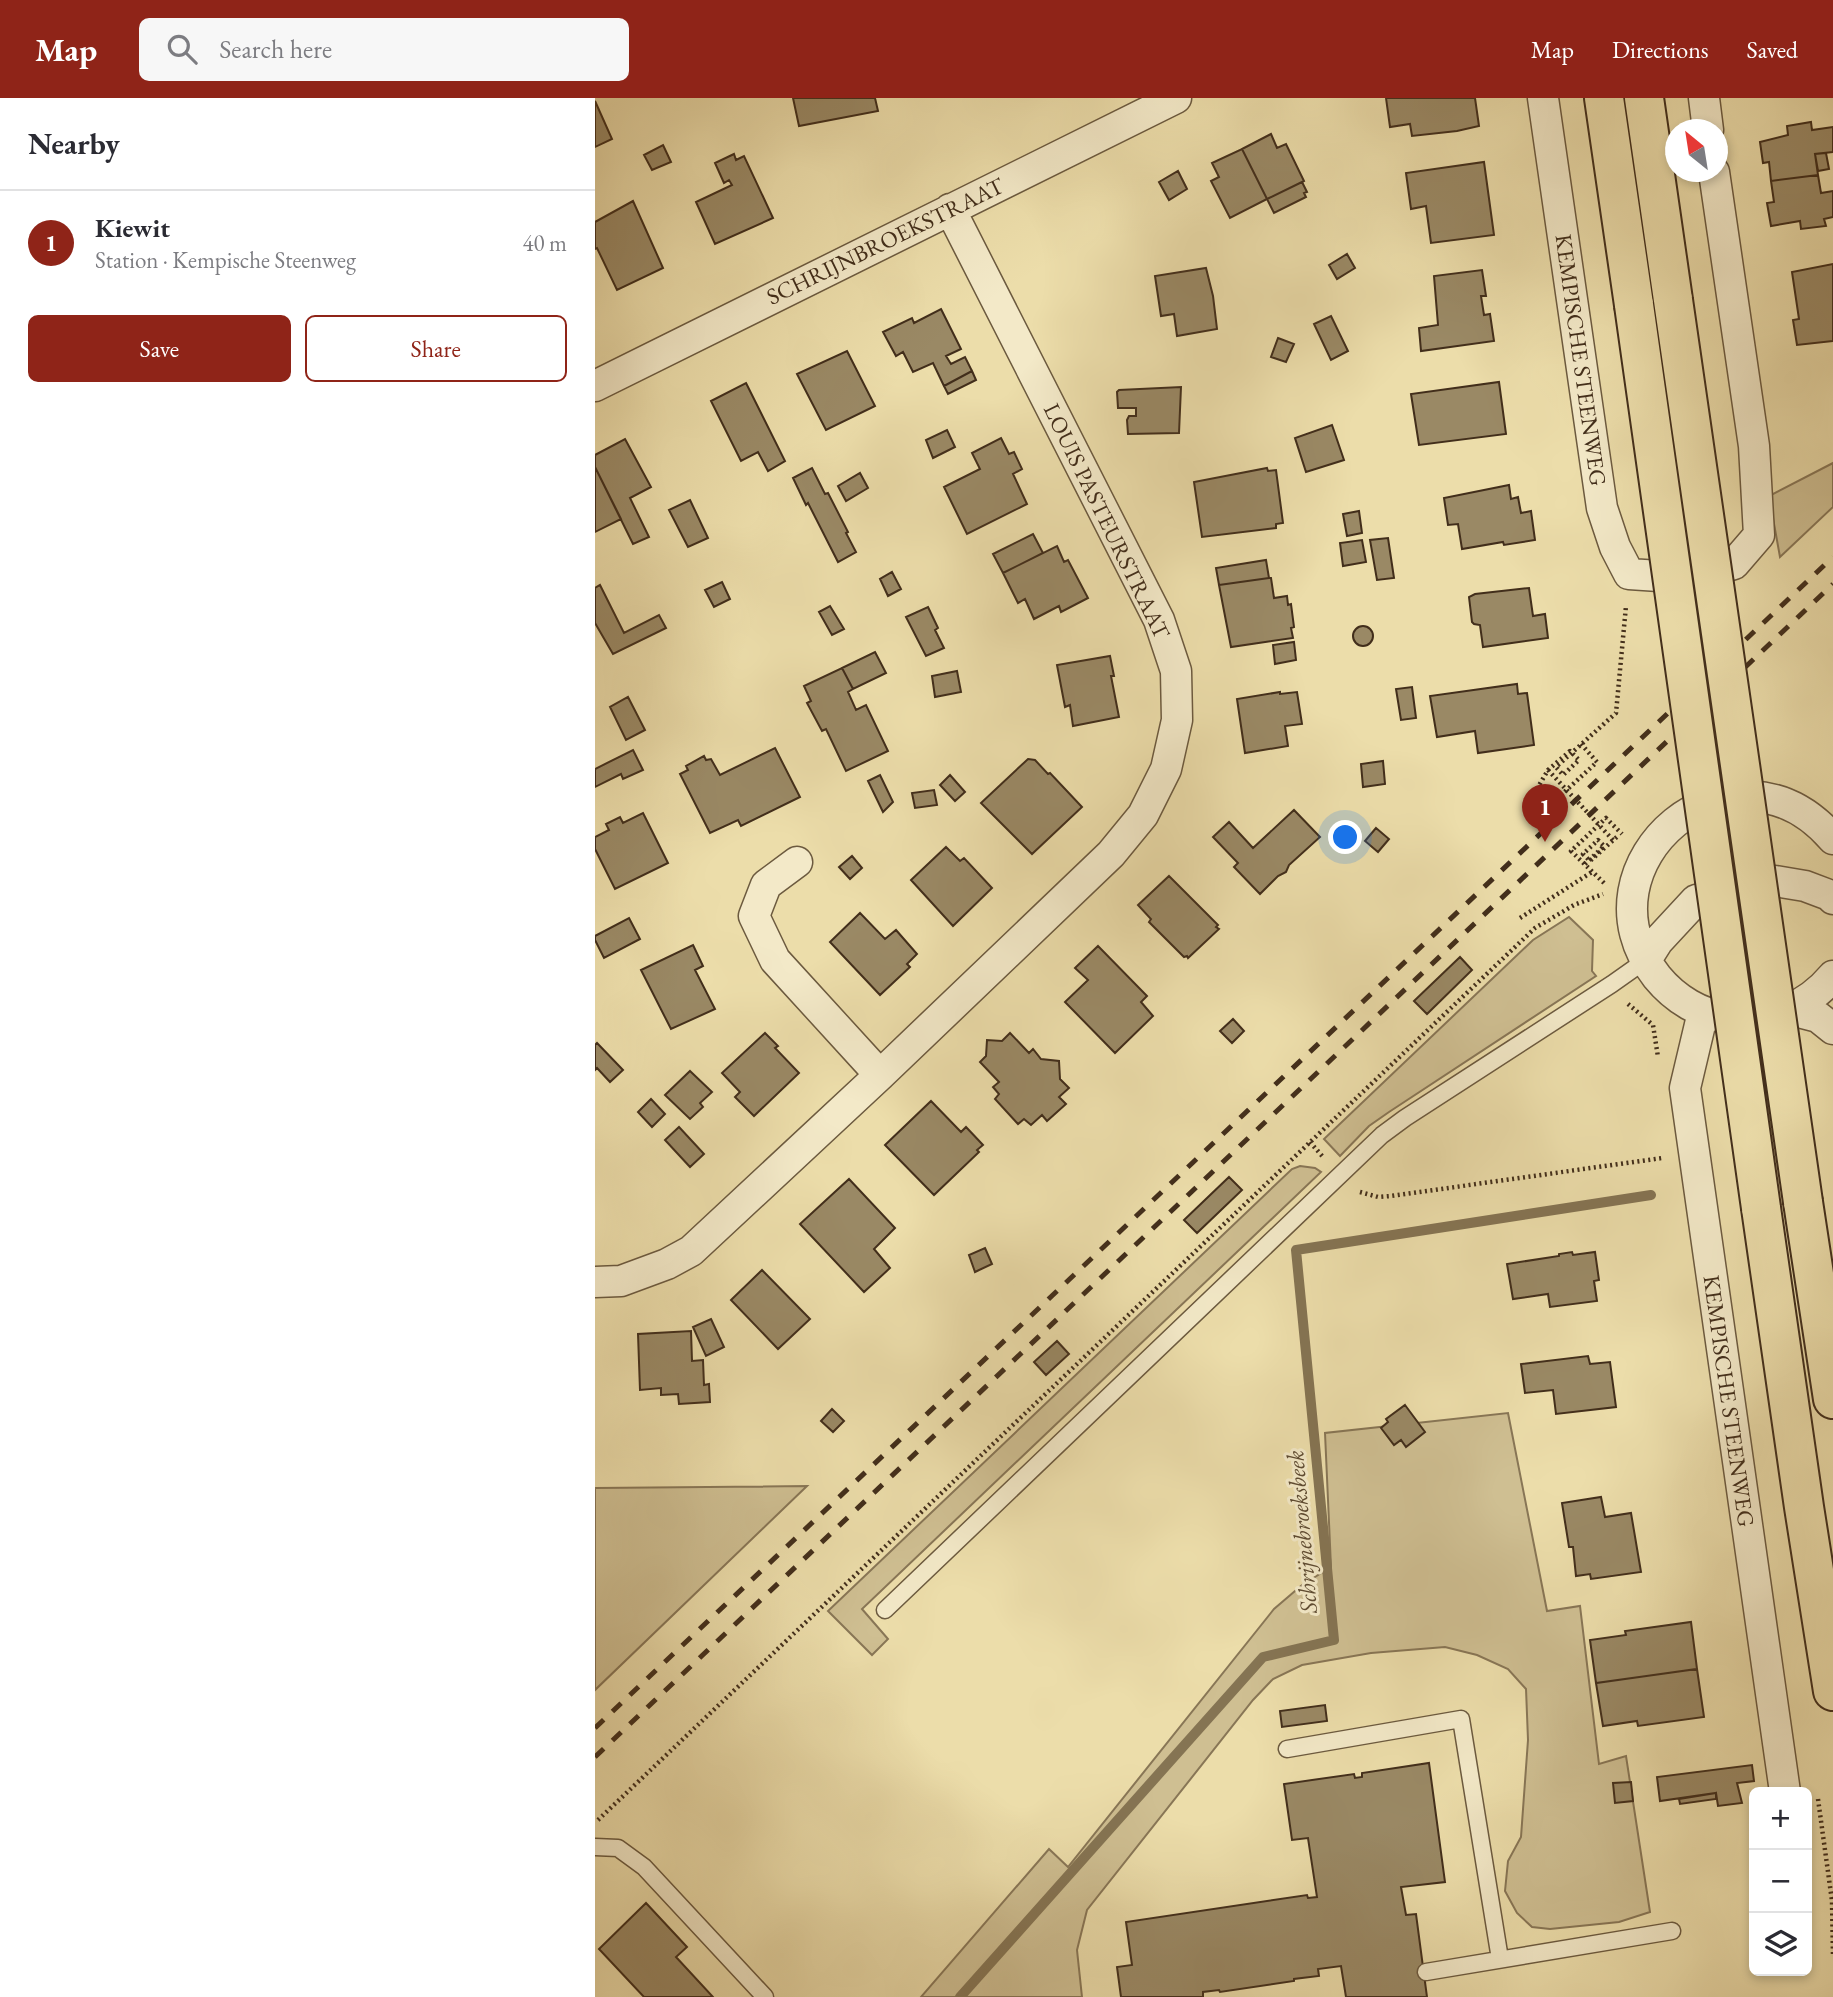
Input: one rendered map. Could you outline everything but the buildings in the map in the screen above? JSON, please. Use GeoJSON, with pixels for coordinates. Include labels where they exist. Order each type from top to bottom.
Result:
{"type":"FeatureCollection","features":[{"type":"Feature","properties":{"kind":"main road"},"geometry":{"type":"LineString","coordinates":[[1604,98],[1804,1507],[1833,1690]]}},
{"type":"Feature","properties":{"kind":"main road"},"geometry":{"type":"LineString","coordinates":[[1644,98],[1833,1399]]}},
{"type":"Feature","properties":{"kind":"street","name":"SCHRIJNBROEKSTRAAT"},"geometry":{"type":"LineString","coordinates":[[595,386],[1176,98]]}},
{"type":"Feature","properties":{"kind":"street","name":"KEMPISCHE STEENWEG"},"geometry":{"type":"LineString","coordinates":[[1543,98],[1602,508],[1615,547],[1629,574]]}},
{"type":"Feature","properties":{"kind":"street"},"geometry":{"type":"LineString","coordinates":[[1704,98],[1707,119]]}},
{"type":"Feature","properties":{"kind":"street"},"geometry":{"type":"LineString","coordinates":[[1629,574],[1689,578],[1734,564],[1759,535],[1754,446],[1715,182]]}},
{"type":"Feature","properties":{"kind":"street","name":"LOUIS PASTEURSTRAAT"},"geometry":{"type":"LineString","coordinates":[[595,1282],[621,1281],[667,1265],[691,1251],[1111,854],[1143,815],[1166,769],[1177,720],[1176,671],[1159,620],[950,209]]}},
{"type":"Feature","properties":{"kind":"street"},"geometry":{"type":"LineString","coordinates":[[1833,839],[1804,813],[1777,801],[1742,796],[1724,798],[1678,819],[1665,830],[1623,896],[1646,960],[1663,984],[1703,1012],[1728,1018],[1774,1016],[1791,1010],[1814,995],[1833,976]]}},
{"type":"Feature","properties":{"kind":"street"},"geometry":{"type":"LineString","coordinates":[[797,862],[766,885],[754,916],[775,960],[880,1075]]}},
{"type":"Feature","properties":{"kind":"street"},"geometry":{"type":"LineString","coordinates":[[1646,960],[1658,941],[1696,900],[1775,881],[1805,886],[1833,899]]}},
{"type":"Feature","properties":{"kind":"street"},"geometry":{"type":"LineString","coordinates":[[1791,1010],[1818,1017],[1833,1029]]}},
{"type":"Feature","properties":{"kind":"street","name":"KEMPISCHE STEENWEG"},"geometry":{"type":"LineString","coordinates":[[1703,1012],[1685,1088],[1784,1787]]}},
{"type":"Feature","properties":{"kind":"lane"},"geometry":{"type":"LineString","coordinates":[[885,1610],[1381,1135],[1646,960]]}},
{"type":"Feature","properties":{"kind":"lane"},"geometry":{"type":"LineString","coordinates":[[1287,1749],[1461,1719],[1500,1959]]}},
{"type":"Feature","properties":{"kind":"lane"},"geometry":{"type":"LineString","coordinates":[[595,1847],[618,1848],[644,1867],[765,1997]]}},
{"type":"Feature","properties":{"kind":"lane"},"geometry":{"type":"LineString","coordinates":[[1426,1972],[1672,1931]]}},
{"type":"Feature","properties":{"kind":"path"},"geometry":{"type":"LineString","coordinates":[[1619,719],[1616,713],[1629,574]]}},
{"type":"Feature","properties":{"kind":"path"},"geometry":{"type":"LineString","coordinates":[[1581,744],[1597,762],[1547,808],[1535,792],[1548,770],[1570,751],[1579,760],[1563,775],[1556,767],[1565,758],[1575,750],[1581,744],[1616,713]]}},
{"type":"Feature","properties":{"kind":"path"},"geometry":{"type":"LineString","coordinates":[[1548,770],[1613,840],[1590,861],[1583,854],[1598,840],[1604,846],[1594,855],[1584,864]]}},
{"type":"Feature","properties":{"kind":"path"},"geometry":{"type":"LineString","coordinates":[[1623,896],[1592,872],[1571,850],[1605,818],[1621,835],[1627,829]]}},
{"type":"Feature","properties":{"kind":"path"},"geometry":{"type":"LineString","coordinates":[[1520,918],[1592,872]]}},
{"type":"Feature","properties":{"kind":"path"},"geometry":{"type":"LineString","coordinates":[[595,1824],[1535,928],[1593,896],[1623,896]]}},
{"type":"Feature","properties":{"kind":"path"},"geometry":{"type":"LineString","coordinates":[[1612,984],[1628,1004],[1653,1024],[1660,1067]]}},
{"type":"Feature","properties":{"kind":"path"},"geometry":{"type":"LineString","coordinates":[[1310,1142],[1350,1186],[1378,1197],[1693,1154]]}},
{"type":"Feature","properties":{"kind":"shaded area"},"geometry":{"type":"Polygon","coordinates":[[[1833,463],[1833,507],[1780,557],[1769,496],[1833,463]]]}},
{"type":"Feature","properties":{"kind":"shaded area"},"geometry":{"type":"Polygon","coordinates":[[[1569,917],[1593,940],[1592,971],[1596,976],[1369,1126],[1340,1156],[1324,1139],[1533,940],[1569,917]]]}},
{"type":"Feature","properties":{"kind":"shaded area"},"geometry":{"type":"Polygon","coordinates":[[[1300,1166],[1315,1168],[1321,1172],[862,1609],[888,1639],[872,1655],[828,1611],[1292,1169],[1300,1166]]]}},
{"type":"Feature","properties":{"kind":"shaded area"},"geometry":{"type":"Polygon","coordinates":[[[1508,1413],[1547,1611],[1580,1606],[1599,1764],[1626,1756],[1650,1912],[1619,1922],[1550,1929],[1532,1927],[1517,1913],[1505,1891],[1508,1861],[1521,1837],[1528,1740],[1526,1689],[1508,1669],[1477,1655],[1445,1647],[1371,1653],[1302,1665],[1273,1679],[1253,1700],[1087,1910],[1077,1950],[1082,1997],[921,1997],[1049,1849],[1068,1867],[1274,1609],[1302,1585],[1331,1567],[1325,1433],[1508,1413]]]}},
{"type":"Feature","properties":{"kind":"shaded area"},"geometry":{"type":"Polygon","coordinates":[[[807,1486],[595,1690],[595,1488],[807,1486]]]}},
{"type":"Feature","properties":{"kind":"waterway","name":"Schrijnebroeksbeek"},"geometry":{"type":"LineString","coordinates":[[960,1997],[1263,1657],[1334,1640],[1296,1250],[1651,1195]]}},
{"type":"Feature","properties":{"kind":"railway"},"geometry":{"type":"LineString","coordinates":[[595,1728],[1833,557]]}},
{"type":"Feature","properties":{"kind":"railway"},"geometry":{"type":"LineString","coordinates":[[595,1757],[1833,584]]}},
{"type":"Feature","properties":{"kind":"place","name":"Kiewit"},"geometry":{"type":"Point","coordinates":[1545,842]}}]}
